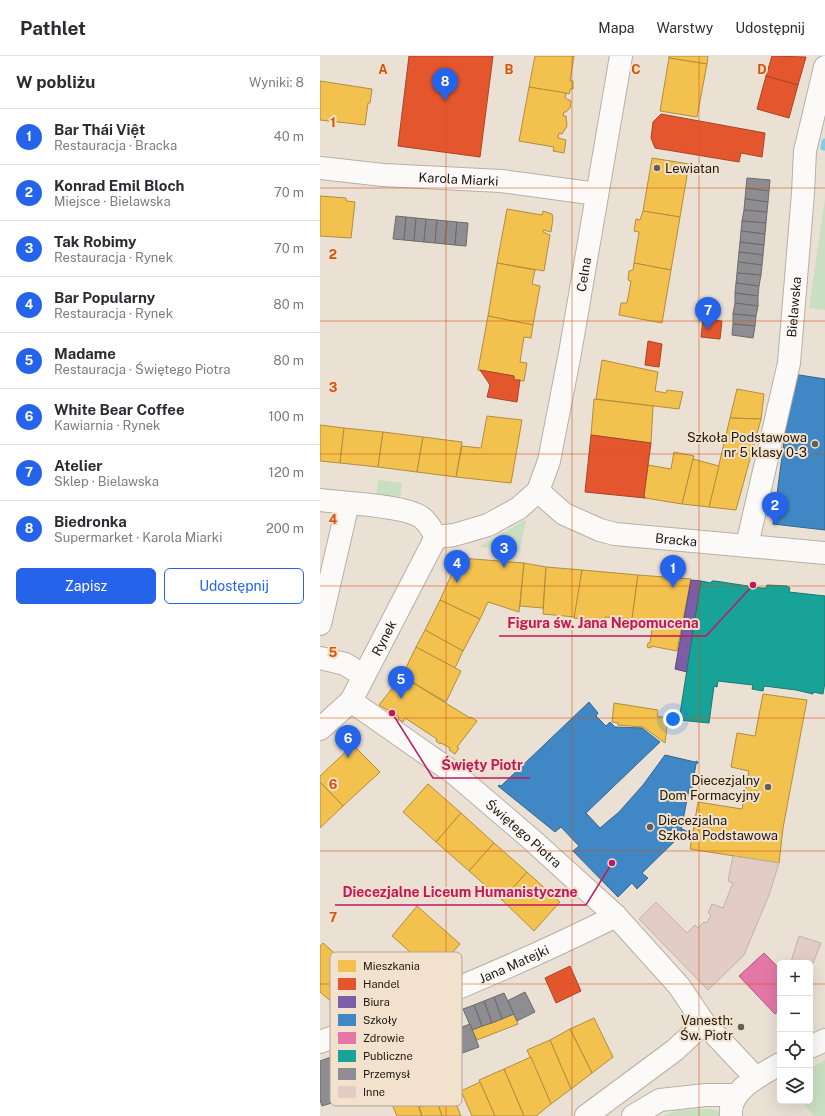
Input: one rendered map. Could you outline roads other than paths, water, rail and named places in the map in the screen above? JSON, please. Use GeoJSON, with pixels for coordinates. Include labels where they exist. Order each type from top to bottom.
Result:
{"type":"FeatureCollection","features":[{"type":"Feature","properties":{"kind":"street","name":"Celna"},"geometry":{"type":"LineString","coordinates":[[538,491],[549,461],[570,353],[621,56]]}},
{"type":"Feature","properties":{"kind":"street","name":"Bielawska"},"geometry":{"type":"LineString","coordinates":[[747,545],[789,363],[805,151],[825,67]]}},
{"type":"Feature","properties":{"kind":"street","name":"Karola Miarki"},"geometry":{"type":"LineString","coordinates":[[320,168],[383,175],[501,181],[597,194]]}},
{"type":"Feature","properties":{"kind":"street","name":"Bracka"},"geometry":{"type":"LineString","coordinates":[[538,491],[564,514],[600,530],[615,534],[825,553]]}},
{"type":"Feature","properties":{"kind":"street"},"geometry":{"type":"LineString","coordinates":[[320,500],[402,510],[420,516],[430,526],[436,537],[460,534],[488,525],[519,508],[538,491]]}},
{"type":"Feature","properties":{"kind":"street"},"geometry":{"type":"LineString","coordinates":[[320,624],[348,503]]}},
{"type":"Feature","properties":{"kind":"street","name":"Rynek"},"geometry":{"type":"LineString","coordinates":[[320,729],[351,701],[363,675],[436,537]]}},
{"type":"Feature","properties":{"kind":"street"},"geometry":{"type":"LineString","coordinates":[[320,658],[345,664],[363,675]]}},
{"type":"Feature","properties":{"kind":"street","name":"Świętego Piotra"},"geometry":{"type":"LineString","coordinates":[[351,701],[455,774],[531,839],[616,916],[679,986],[704,1024],[756,1077]]}},
{"type":"Feature","properties":{"kind":"street","name":"Jana Matejki"},"geometry":{"type":"LineString","coordinates":[[462,988],[543,952],[616,916]]}},
{"type":"Feature","properties":{"kind":"street"},"geometry":{"type":"LineString","coordinates":[[586,1116],[674,1050],[704,1024]]}},
{"type":"Feature","properties":{"kind":"street","name":"Jana Matejki"},"geometry":{"type":"LineString","coordinates":[[320,1042],[330,1038]]}},
{"type":"Feature","properties":{"kind":"street"},"geometry":{"type":"LineString","coordinates":[[731,1116],[737,1095],[756,1077],[777,1066]]}},
{"type":"Feature","properties":{"kind":"street"},"geometry":{"type":"LineString","coordinates":[[633,1116],[660,1100],[706,1095],[737,1095]]}},
{"type":"Feature","properties":{"kind":"waterway"},"geometry":{"type":"LineString","coordinates":[[824,147],[825,142]]}},
{"type":"Feature","properties":{"kind":"place","name":"Biedronka"},"geometry":{"type":"Point","coordinates":[445,101]}},
{"type":"Feature","properties":{"kind":"place","name":"Lewiatan"},"geometry":{"type":"Point","coordinates":[657,168]}},
{"type":"Feature","properties":{"kind":"place","name":"Atelier"},"geometry":{"type":"Point","coordinates":[708,330]}},
{"type":"Feature","properties":{"kind":"place","name":"Szkoła Podstawowa nr 5 klasy 0-3"},"geometry":{"type":"Point","coordinates":[815,444]}},
{"type":"Feature","properties":{"kind":"place","name":"Konrad Emil Bloch"},"geometry":{"type":"Point","coordinates":[775,525]}},
{"type":"Feature","properties":{"kind":"place","name":"Tak Robimy"},"geometry":{"type":"Point","coordinates":[504,568]}},
{"type":"Feature","properties":{"kind":"place","name":"Bar Popularny"},"geometry":{"type":"Point","coordinates":[457,583]}},
{"type":"Feature","properties":{"kind":"place","name":"Figura św. Jana Nepomucena"},"geometry":{"type":"Point","coordinates":[753,585]}},
{"type":"Feature","properties":{"kind":"place","name":"Bar Thái Việt"},"geometry":{"type":"Point","coordinates":[673,588]}},
{"type":"Feature","properties":{"kind":"place","name":"Madame"},"geometry":{"type":"Point","coordinates":[401,699]}},
{"type":"Feature","properties":{"kind":"place","name":"Święty Piotr"},"geometry":{"type":"Point","coordinates":[392,713]}},
{"type":"Feature","properties":{"kind":"place","name":"White Bear Coffee"},"geometry":{"type":"Point","coordinates":[348,758]}},
{"type":"Feature","properties":{"kind":"place","name":"Diecezjalny Dom Formacyjny"},"geometry":{"type":"Point","coordinates":[768,787]}},
{"type":"Feature","properties":{"kind":"place","name":"Diecezjalna Szkoła Podstawowa"},"geometry":{"type":"Point","coordinates":[650,827]}},
{"type":"Feature","properties":{"kind":"place","name":"Diecezjalne Liceum Humanistyczne"},"geometry":{"type":"Point","coordinates":[612,863]}},
{"type":"Feature","properties":{"kind":"place","name":"Vanesth: Św. Piotr"},"geometry":{"type":"Point","coordinates":[741,1027]}}]}
